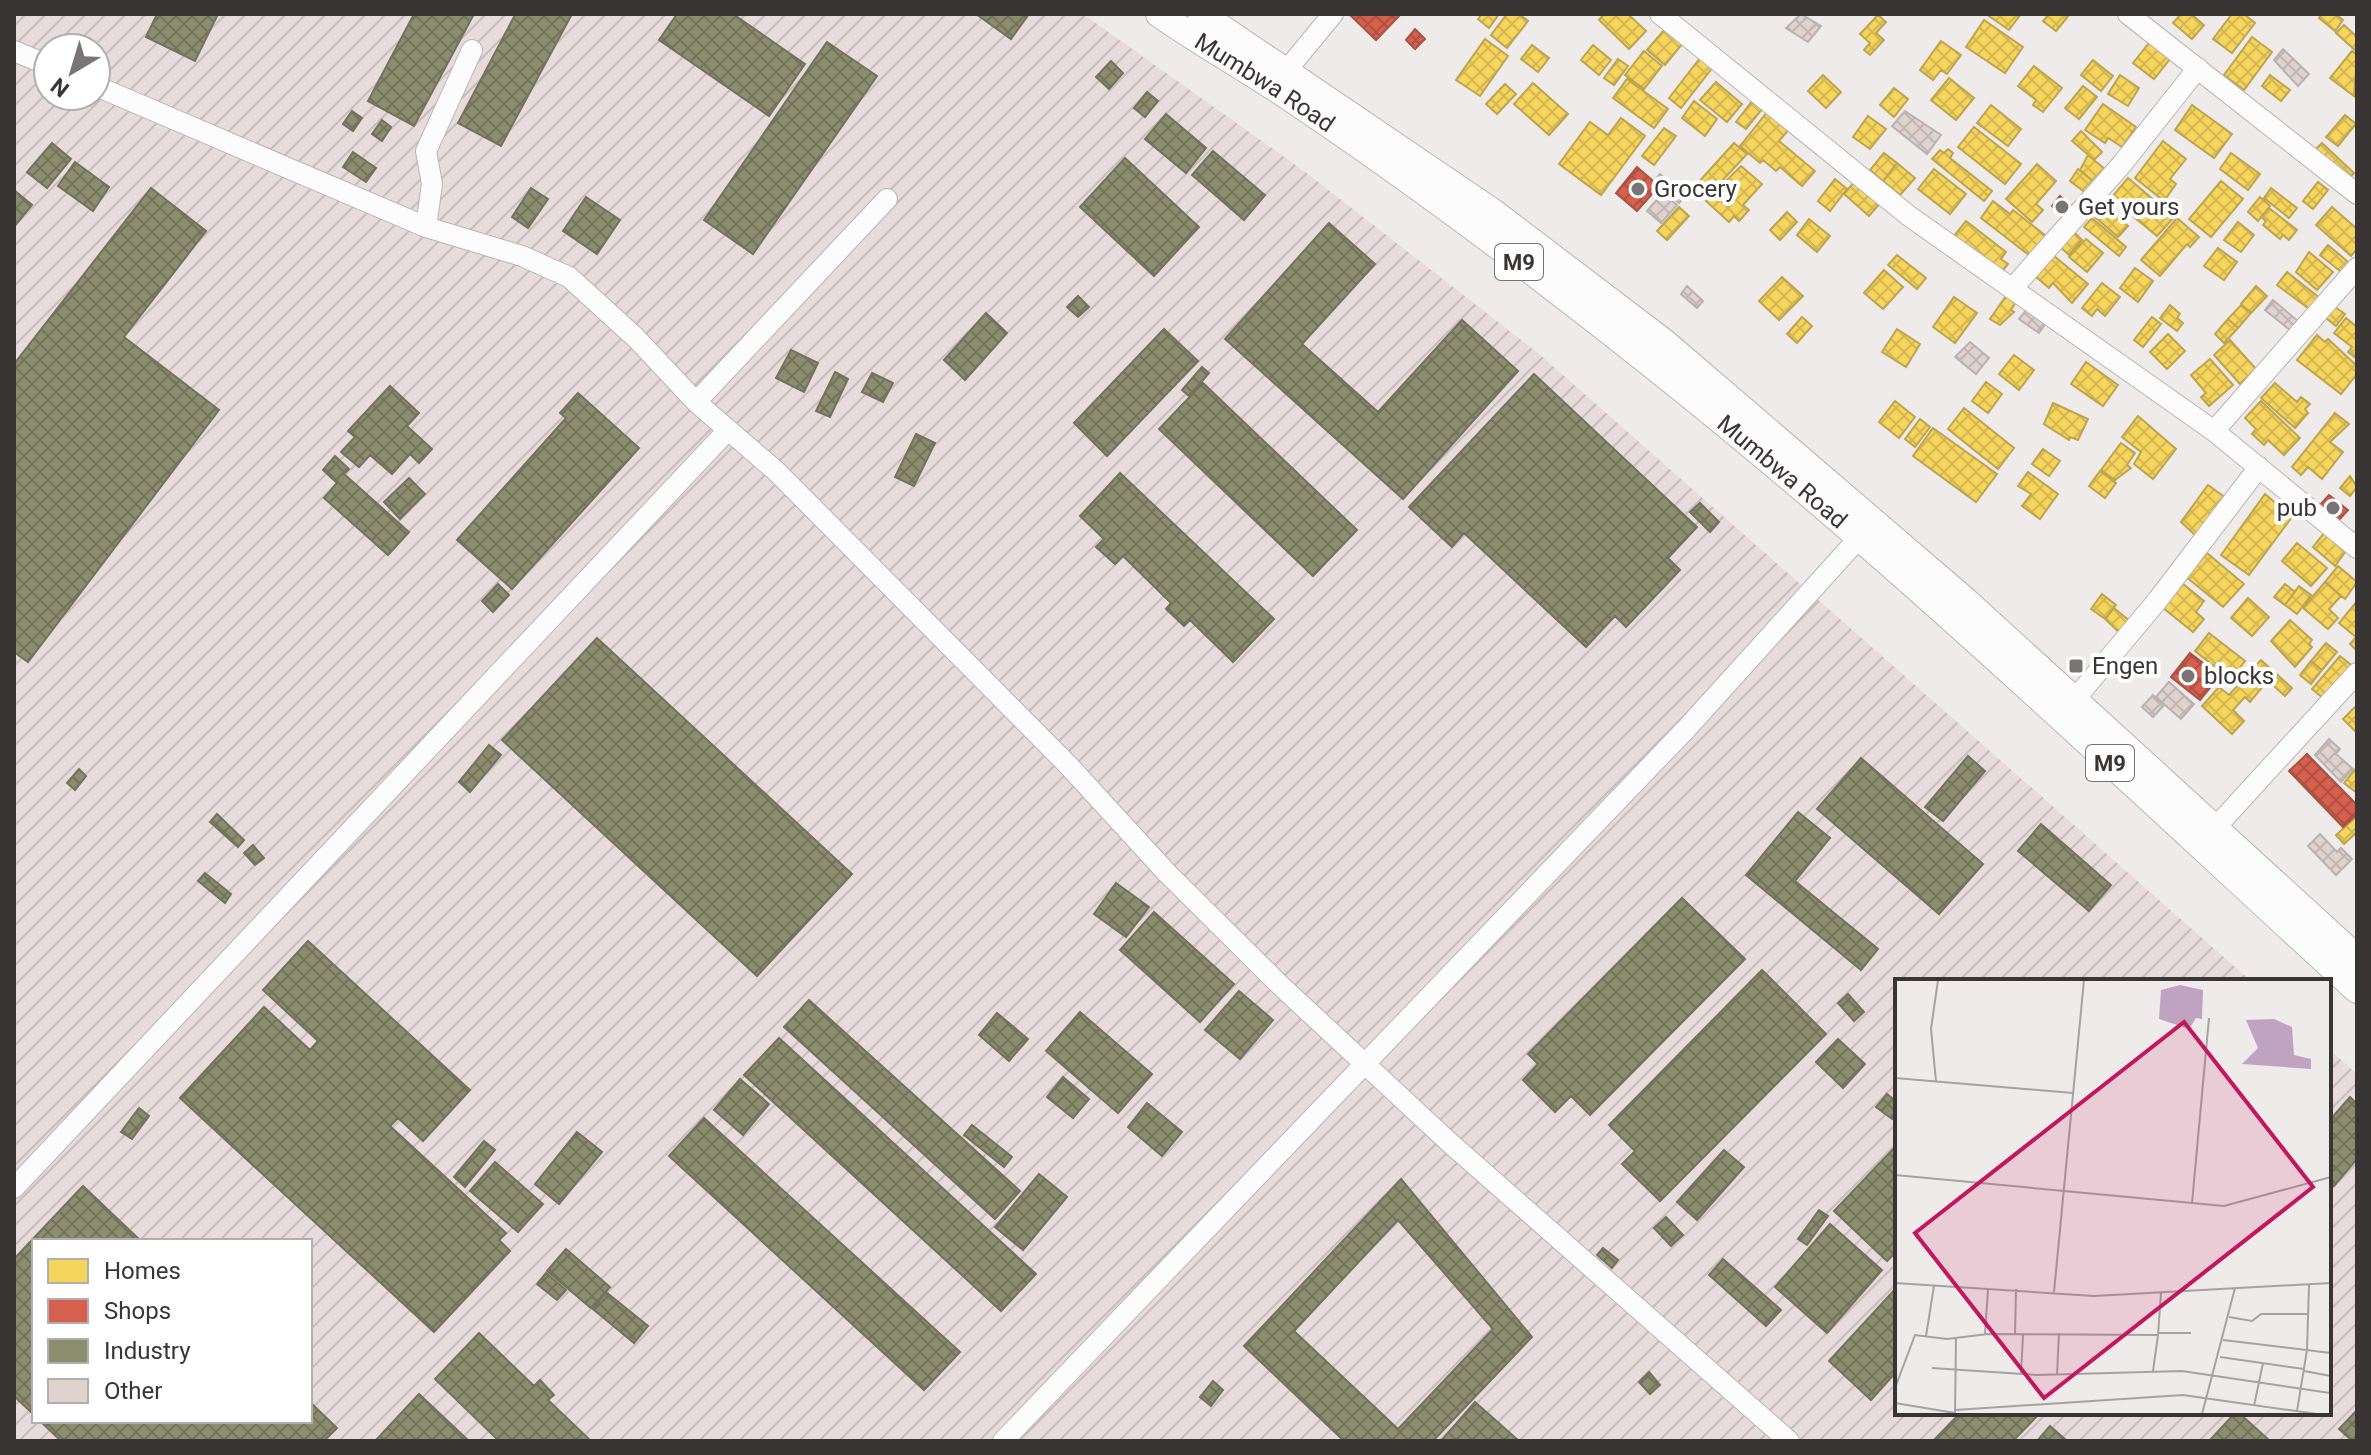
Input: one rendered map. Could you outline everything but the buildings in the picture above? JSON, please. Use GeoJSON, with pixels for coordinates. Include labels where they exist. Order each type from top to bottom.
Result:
{"type":"FeatureCollection","features":[{"type":"Feature","properties":{"kind":"main road","name":"Mumbwa Road"},"geometry":{"type":"LineString","coordinates":[[1159,14],[1291,99],[1548,283],[1730,427],[1867,529]]}},
{"type":"Feature","properties":{"kind":"main road","name":"Mumbwa Road"},"geometry":{"type":"LineString","coordinates":[[1201,14],[1493,212],[1664,342],[2068,708],[2215,828],[2357,958]]}},
{"type":"Feature","properties":{"kind":"main road","name":"Mumbwa Road"},"geometry":{"type":"LineString","coordinates":[[2068,708],[2357,990]]}},
{"type":"Feature","properties":{"kind":"street"},"geometry":{"type":"LineString","coordinates":[[1286,71],[1333,14]]}},
{"type":"Feature","properties":{"kind":"street"},"geometry":{"type":"LineString","coordinates":[[1660,14],[1909,216],[2214,431],[2357,548]]}},
{"type":"Feature","properties":{"kind":"street"},"geometry":{"type":"LineString","coordinates":[[2128,14],[2357,194]]}},
{"type":"Feature","properties":{"kind":"street"},"geometry":{"type":"LineString","coordinates":[[426,227],[432,184],[426,151],[472,50]]}},
{"type":"Feature","properties":{"kind":"street"},"geometry":{"type":"LineString","coordinates":[[2012,289],[2122,164],[2198,68]]}},
{"type":"Feature","properties":{"kind":"street"},"geometry":{"type":"LineString","coordinates":[[112,93],[426,227],[522,256],[569,277],[636,338],[696,402],[777,472],[1068,765],[1167,873],[1366,1065],[1789,1441]]}},
{"type":"Feature","properties":{"kind":"street"},"geometry":{"type":"LineString","coordinates":[[696,402],[887,199]]}},
{"type":"Feature","properties":{"kind":"street"},"geometry":{"type":"LineString","coordinates":[[2214,431],[2357,268]]}},
{"type":"Feature","properties":{"kind":"street"},"geometry":{"type":"LineString","coordinates":[[14,1188],[728,430]]}},
{"type":"Feature","properties":{"kind":"street"},"geometry":{"type":"LineString","coordinates":[[2068,708],[2259,467]]}},
{"type":"Feature","properties":{"kind":"street"},"geometry":{"type":"LineString","coordinates":[[1003,1441],[1696,718],[1867,529]]}},
{"type":"Feature","properties":{"kind":"street"},"geometry":{"type":"LineString","coordinates":[[2215,828],[2357,673]]}},
{"type":"Feature","properties":{"kind":"shaded area"},"geometry":{"type":"Polygon","coordinates":[[[14,14],[1083,14],[1304,171],[1538,353],[2249,979],[1895,979],[1895,1415],[2331,1415],[2331,1051],[2357,1074],[2357,1441],[14,1441],[14,14]]]}},
{"type":"Feature","properties":{"kind":"place","name":"Grocery"},"geometry":{"type":"Point","coordinates":[1638,189]}},
{"type":"Feature","properties":{"kind":"place","name":"Get yours"},"geometry":{"type":"Point","coordinates":[2062,207]}},
{"type":"Feature","properties":{"kind":"place","name":"pub"},"geometry":{"type":"Point","coordinates":[2333,508]}},
{"type":"Feature","properties":{"kind":"place","name":"Engen"},"geometry":{"type":"Point","coordinates":[2076,666]}},
{"type":"Feature","properties":{"kind":"place","name":"blocks"},"geometry":{"type":"Point","coordinates":[2188,676]}}]}
